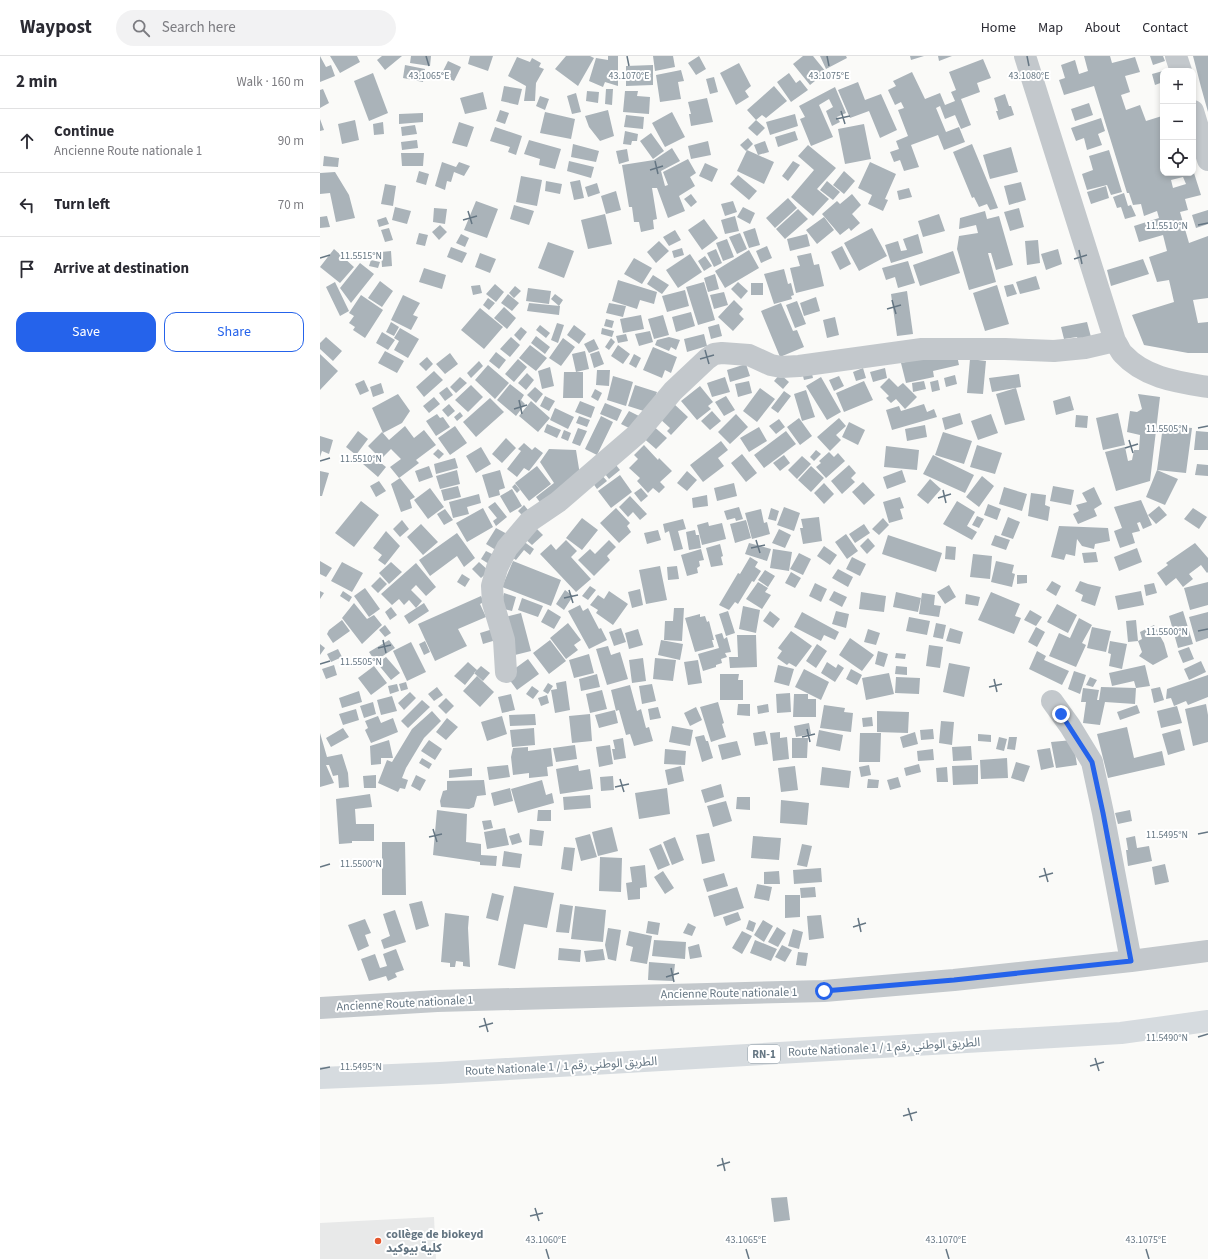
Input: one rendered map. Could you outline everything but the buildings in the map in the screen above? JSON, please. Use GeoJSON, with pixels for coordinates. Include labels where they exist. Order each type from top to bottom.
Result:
{"type":"FeatureCollection","features":[{"type":"Feature","properties":{"kind":"main road","name":"Route Nationale 1 / الطريق الوطني رقم 1"},"geometry":{"type":"LineString","coordinates":[[320,1078],[1121,1033],[1208,1022]]}},
{"type":"Feature","properties":{"kind":"street"},"geometry":{"type":"LineString","coordinates":[[1025,56],[1115,341],[1122,354],[1136,366],[1158,377],[1208,387]]}},
{"type":"Feature","properties":{"kind":"street"},"geometry":{"type":"LineString","coordinates":[[1176,56],[1180,68]]}},
{"type":"Feature","properties":{"kind":"street"},"geometry":{"type":"LineString","coordinates":[[1196,121],[1208,160]]}},
{"type":"Feature","properties":{"kind":"street"},"geometry":{"type":"LineString","coordinates":[[506,672],[504,640],[494,603],[492,586],[497,568],[507,548],[530,522],[558,502],[637,434],[673,391],[714,354],[722,352],[749,356],[771,365],[781,367],[799,366],[922,349],[1005,348],[1054,351],[1085,348],[1115,341]]}},
{"type":"Feature","properties":{"kind":"street"},"geometry":{"type":"LineString","coordinates":[[1052,701],[1070,726],[1092,762],[1131,961]]}},
{"type":"Feature","properties":{"kind":"street","name":"Ancienne Route nationale 1"},"geometry":{"type":"LineString","coordinates":[[320,1008],[437,1001],[824,991],[954,980],[1131,961],[1208,951]]}},
{"type":"Feature","properties":{"kind":"shaded area","name":"collège de biokeyd كلية بيوكيد"},"geometry":{"type":"Polygon","coordinates":[[[434,1217],[436,1259],[320,1259],[320,1223],[434,1217]]]}},
{"type":"Feature","properties":{"kind":"place","name":"collège de biokeyd كلية بيوكيد"},"geometry":{"type":"Point","coordinates":[378,1241]}},
{"type":"Feature","properties":{"kind":"route"},"geometry":{"type":"LineString","coordinates":[[824,991],[954,980],[1131,961],[1092,762],[1061,714]]}}]}
